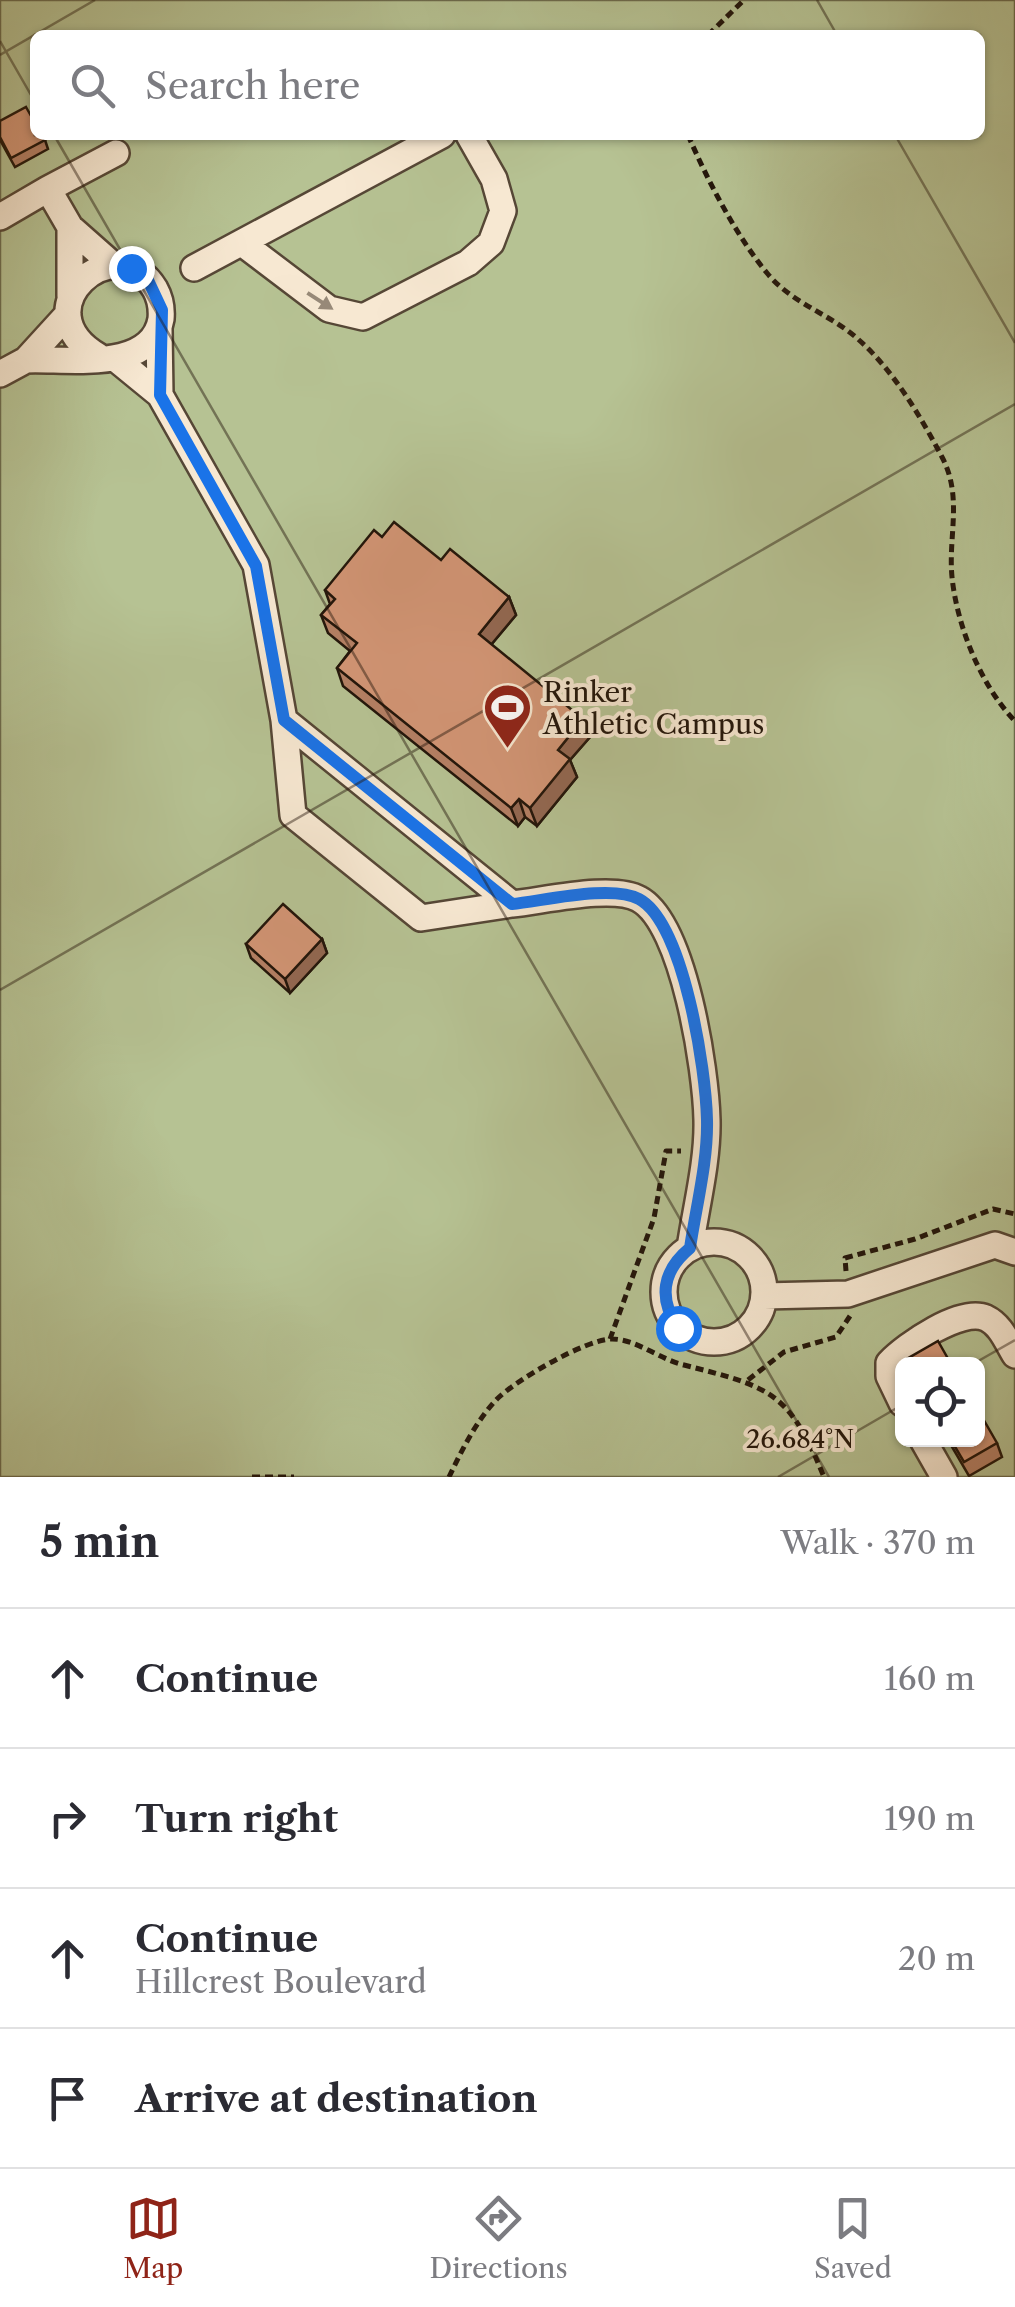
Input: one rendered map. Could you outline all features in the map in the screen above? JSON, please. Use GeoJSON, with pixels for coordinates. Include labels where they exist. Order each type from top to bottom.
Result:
{"type":"FeatureCollection","features":[{"type":"Feature","properties":{"kind":"lane"},"geometry":{"type":"LineString","coordinates":[[194,268],[433,140]]}},
{"type":"Feature","properties":{"kind":"lane"},"geometry":{"type":"LineString","coordinates":[[242,243],[329,309],[363,317],[468,263],[491,243],[503,212],[494,180],[472,140]]}},
{"type":"Feature","properties":{"kind":"lane"},"geometry":{"type":"LineString","coordinates":[[0,216],[116,153]]}},
{"type":"Feature","properties":{"kind":"lane"},"geometry":{"type":"LineString","coordinates":[[48,188],[70,227],[113,265],[131,268],[147,278],[162,310],[160,395]]}},
{"type":"Feature","properties":{"kind":"lane"},"geometry":{"type":"LineString","coordinates":[[70,227],[72,332],[83,347],[107,358],[160,395],[256,566],[284,720],[293,815],[421,918],[620,892],[641,900],[660,918],[676,956],[698,1049],[708,1122],[690,1248]]}},
{"type":"Feature","properties":{"kind":"lane"},"geometry":{"type":"LineString","coordinates":[[0,374],[26,360],[69,305],[80,280],[113,265]]}},
{"type":"Feature","properties":{"kind":"lane"},"geometry":{"type":"LineString","coordinates":[[26,360],[134,355],[159,329]]}},
{"type":"Feature","properties":{"kind":"lane"},"geometry":{"type":"LineString","coordinates":[[284,720],[512,904]]}},
{"type":"Feature","properties":{"kind":"lane"},"geometry":{"type":"LineString","coordinates":[[716,1242],[748,1254],[759,1268],[764,1296],[755,1323],[742,1335],[719,1343],[692,1338],[678,1328],[665,1302],[670,1268],[690,1248],[716,1242]]}},
{"type":"Feature","properties":{"kind":"lane"},"geometry":{"type":"LineString","coordinates":[[764,1296],[848,1294],[995,1244],[1015,1252]]}},
{"type":"Feature","properties":{"kind":"lane"},"geometry":{"type":"LineString","coordinates":[[895,1388],[889,1363],[896,1355],[970,1316],[991,1320],[1012,1343]]}},
{"type":"Feature","properties":{"kind":"lane"},"geometry":{"type":"LineString","coordinates":[[927,1447],[944,1477]]}},
{"type":"Feature","properties":{"kind":"path"},"geometry":{"type":"LineString","coordinates":[[713,30],[744,0]]}},
{"type":"Feature","properties":{"kind":"path"},"geometry":{"type":"LineString","coordinates":[[690,140],[703,169],[767,274],[800,304],[858,339],[912,404],[945,462],[956,520],[952,576],[971,648],[998,703],[1015,721]]}},
{"type":"Feature","properties":{"kind":"path"},"geometry":{"type":"LineString","coordinates":[[610,1339],[654,1218],[666,1151],[704,1152]]}},
{"type":"Feature","properties":{"kind":"path"},"geometry":{"type":"LineString","coordinates":[[748,1380],[784,1352],[836,1337],[851,1315],[844,1258],[915,1239],[993,1209],[1015,1214]]}},
{"type":"Feature","properties":{"kind":"path"},"geometry":{"type":"LineString","coordinates":[[449,1477],[468,1438],[498,1397],[585,1346],[610,1339],[679,1364],[748,1380],[775,1395],[806,1434],[824,1477]]}},
{"type":"Feature","properties":{"kind":"path"},"geometry":{"type":"LineString","coordinates":[[252,1477],[294,1477]]}},
{"type":"Feature","properties":{"kind":"green space","name":"Rinker Athletic Campus"},"geometry":{"type":"Polygon","coordinates":[[[0,0],[1015,0],[1015,1477],[0,1477],[0,0]]]}},
{"type":"Feature","properties":{"kind":"building"},"geometry":{"type":"Polygon","coordinates":[[[26,107],[30,114],[30,140],[45,140],[11,158],[0,137],[0,121],[26,107]]]}},
{"type":"Feature","properties":{"kind":"building"},"geometry":{"type":"Polygon","coordinates":[[[394,522],[441,560],[450,549],[509,597],[479,634],[583,719],[558,750],[570,759],[530,808],[519,799],[511,808],[337,668],[357,643],[321,615],[335,599],[325,590],[374,530],[382,537],[394,522]]]}},
{"type":"Feature","properties":{"kind":"building"},"geometry":{"type":"Polygon","coordinates":[[[283,904],[322,939],[285,979],[246,944],[283,904]]]}},
{"type":"Feature","properties":{"kind":"building"},"geometry":{"type":"Polygon","coordinates":[[[938,1341],[947,1357],[910,1357],[938,1341]]]}},
{"type":"Feature","properties":{"kind":"building"},"geometry":{"type":"Polygon","coordinates":[[[985,1422],[997,1443],[964,1462],[955,1447],[985,1447],[985,1422]]]}},
{"type":"Feature","properties":{"kind":"place","name":"Rinker Athletic Campus"},"geometry":{"type":"Point","coordinates":[508,750]}},
{"type":"Feature","properties":{"kind":"route"},"geometry":{"type":"LineString","coordinates":[[131,268],[147,278],[158,292],[162,310],[160,395],[256,566],[284,720],[512,904],[620,892],[641,900],[660,918],[676,956],[698,1049],[708,1122],[690,1248],[676,1259],[664,1284],[668,1314],[678,1328]]}}]}
